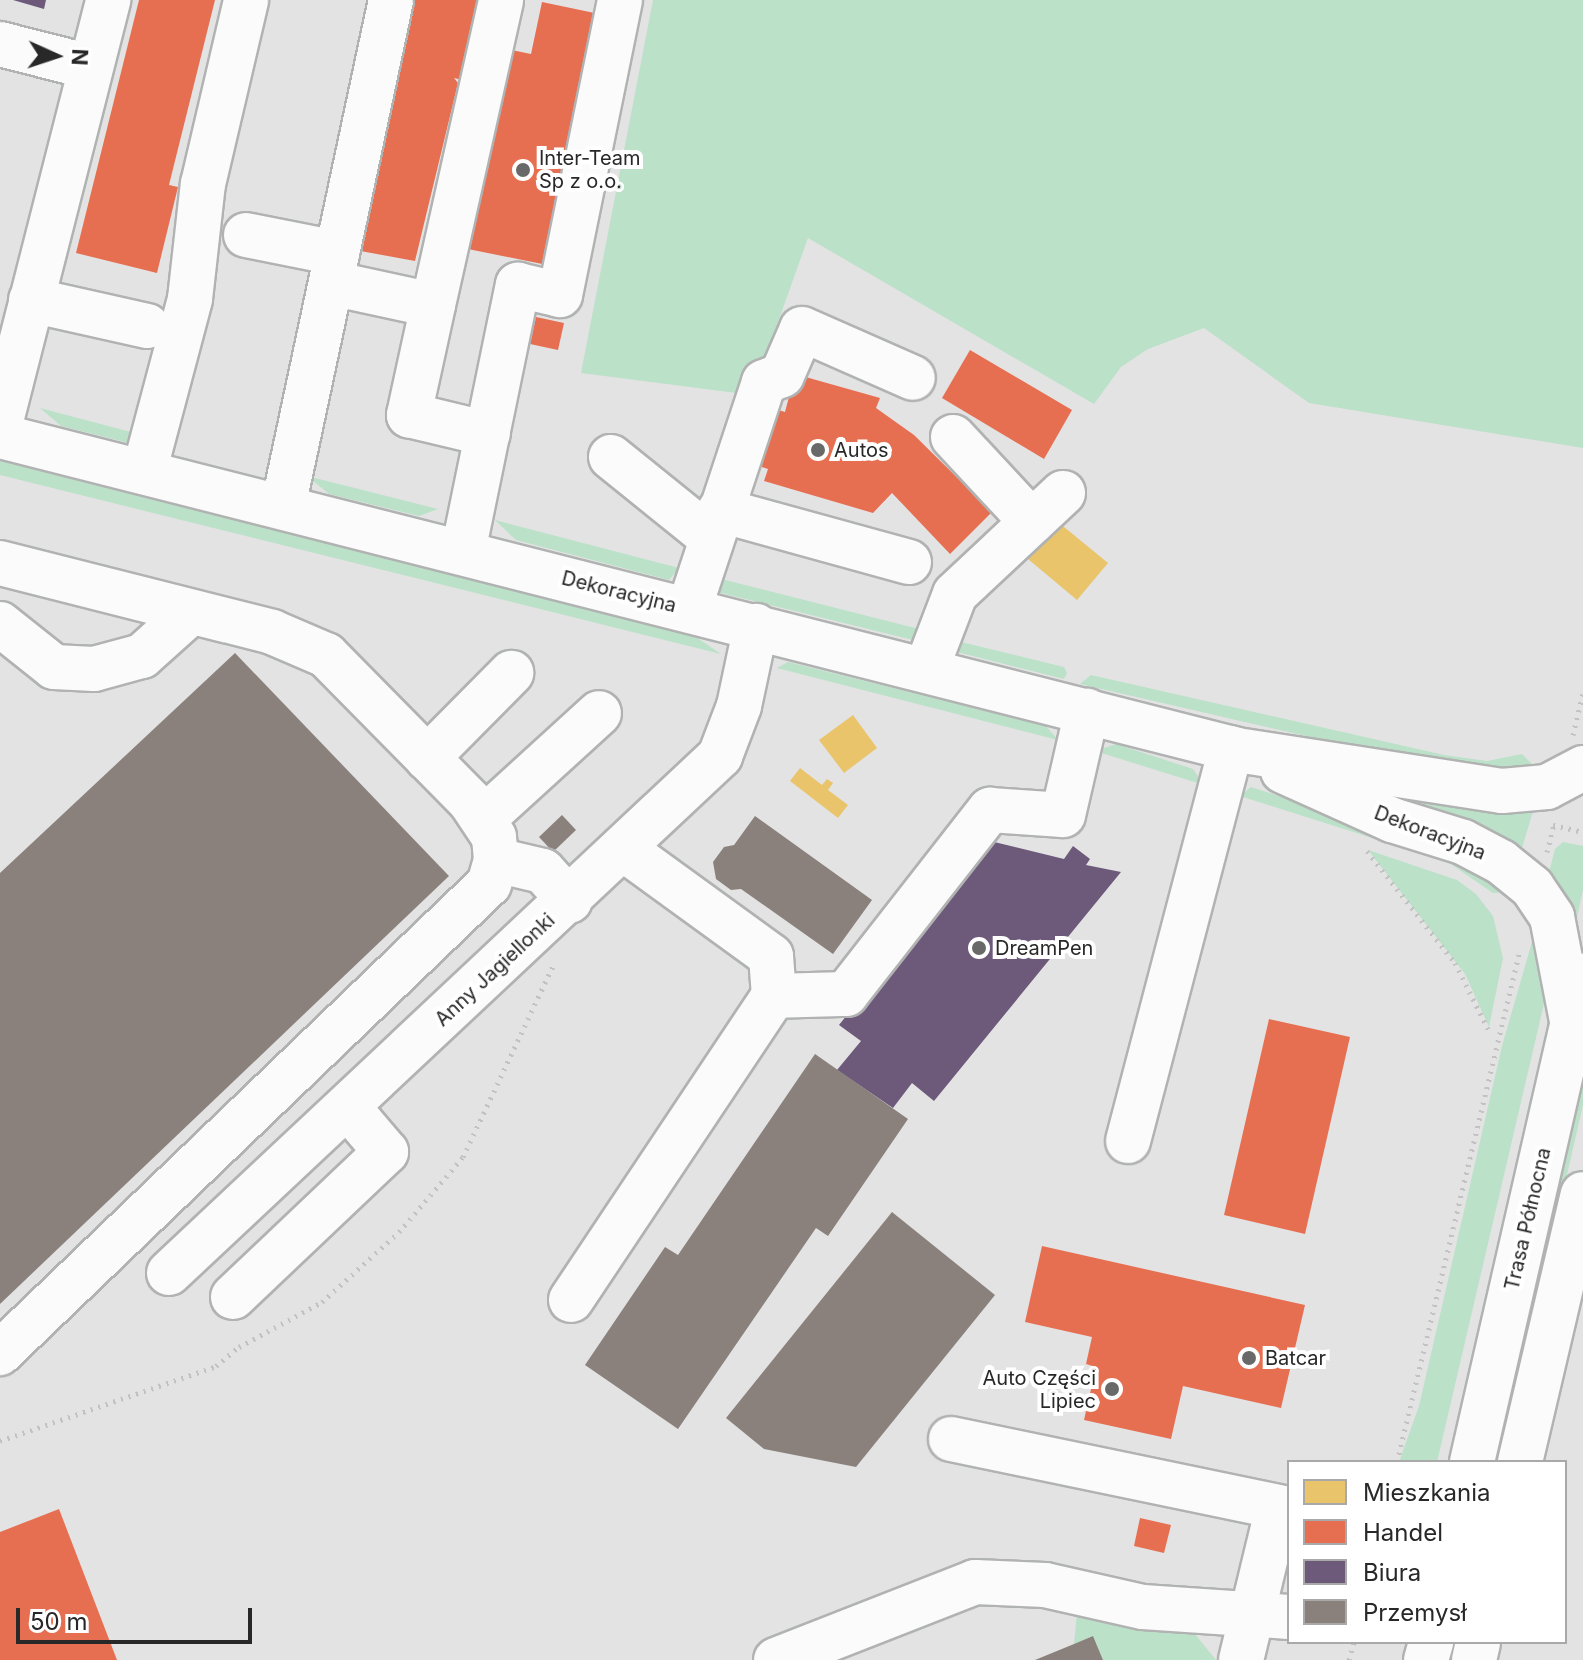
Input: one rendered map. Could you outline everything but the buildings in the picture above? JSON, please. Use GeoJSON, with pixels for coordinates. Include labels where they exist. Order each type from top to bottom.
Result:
{"type":"FeatureCollection","features":[{"type":"Feature","properties":{"kind":"street"},"geometry":{"type":"LineString","coordinates":[[0,425],[108,0]]}},
{"type":"Feature","properties":{"kind":"street"},"geometry":{"type":"LineString","coordinates":[[144,472],[190,299],[203,184],[246,0]]}},
{"type":"Feature","properties":{"kind":"street"},"geometry":{"type":"LineString","coordinates":[[283,507],[391,0]]}},
{"type":"Feature","properties":{"kind":"street"},"geometry":{"type":"LineString","coordinates":[[488,434],[409,415],[501,0]]}},
{"type":"Feature","properties":{"kind":"street"},"geometry":{"type":"LineString","coordinates":[[463,552],[518,285],[560,295],[620,0]]}},
{"type":"Feature","properties":{"kind":"street"},"geometry":{"type":"LineString","coordinates":[[0,44],[90,67]]}},
{"type":"Feature","properties":{"kind":"street"},"geometry":{"type":"LineString","coordinates":[[246,235],[433,305]]}},
{"type":"Feature","properties":{"kind":"street"},"geometry":{"type":"LineString","coordinates":[[31,300],[147,326]]}},
{"type":"Feature","properties":{"kind":"street"},"geometry":{"type":"LineString","coordinates":[[689,609],[764,382],[782,375],[802,329],[913,378]]}},
{"type":"Feature","properties":{"kind":"street","name":"Dekoracyjna"},"geometry":{"type":"LineString","coordinates":[[0,436],[1234,749],[1502,791],[1547,787],[1576,758]]}},
{"type":"Feature","properties":{"kind":"street"},"geometry":{"type":"LineString","coordinates":[[926,670],[955,594],[1047,507],[953,437]]}},
{"type":"Feature","properties":{"kind":"street"},"geometry":{"type":"LineString","coordinates":[[611,457],[715,523],[909,562]]}},
{"type":"Feature","properties":{"kind":"street"},"geometry":{"type":"LineString","coordinates":[[0,563],[272,632],[326,655],[483,819],[494,837],[496,860],[489,884],[0,1353]]}},
{"type":"Feature","properties":{"kind":"street"},"geometry":{"type":"LineString","coordinates":[[0,624],[54,667],[94,669],[142,656],[191,612]]}},
{"type":"Feature","properties":{"kind":"street","name":"Anny Jagiellonki"},"geometry":{"type":"LineString","coordinates":[[169,1273],[625,850],[720,756],[739,706],[756,626]]}},
{"type":"Feature","properties":{"kind":"street"},"geometry":{"type":"LineString","coordinates":[[427,758],[511,673]]}},
{"type":"Feature","properties":{"kind":"street"},"geometry":{"type":"LineString","coordinates":[[774,996],[846,994],[990,810],[1063,815],[1087,711]]}},
{"type":"Feature","properties":{"kind":"street"},"geometry":{"type":"LineString","coordinates":[[483,819],[599,713]]}},
{"type":"Feature","properties":{"kind":"street"},"geometry":{"type":"LineString","coordinates":[[1128,1141],[1234,749]]}},
{"type":"Feature","properties":{"kind":"street","name":"Dekoracyjna"},"geometry":{"type":"LineString","coordinates":[[1234,749],[1392,820],[1463,842],[1501,862],[1532,887],[1552,917],[1572,1021]]}},
{"type":"Feature","properties":{"kind":"street"},"geometry":{"type":"LineString","coordinates":[[571,1300],[774,996],[771,956],[625,850]]}},
{"type":"Feature","properties":{"kind":"street"},"geometry":{"type":"LineString","coordinates":[[496,860],[543,871],[570,901]]}},
{"type":"Feature","properties":{"kind":"street","name":"Trasa Północna"},"geometry":{"type":"LineString","coordinates":[[1472,1460],[1583,976]]}},
{"type":"Feature","properties":{"kind":"street"},"geometry":{"type":"LineString","coordinates":[[233,1297],[386,1152],[348,1107]]}},
{"type":"Feature","properties":{"kind":"street"},"geometry":{"type":"LineString","coordinates":[[1520,1460],[1583,1194]]}},
{"type":"Feature","properties":{"kind":"street"},"geometry":{"type":"LineString","coordinates":[[951,1439],[1284,1508],[1270,1615],[1241,1660]]}},
{"type":"Feature","properties":{"kind":"street"},"geometry":{"type":"LineString","coordinates":[[776,1660],[975,1582],[1045,1585],[1143,1607],[1270,1615]]}},
{"type":"Feature","properties":{"kind":"path"},"geometry":{"type":"LineString","coordinates":[[1576,758],[1583,693]]}},
{"type":"Feature","properties":{"kind":"path"},"geometry":{"type":"LineString","coordinates":[[1544,867],[1555,817]]}},
{"type":"Feature","properties":{"kind":"path"},"geometry":{"type":"LineString","coordinates":[[1553,825],[1583,832]]}},
{"type":"Feature","properties":{"kind":"path"},"geometry":{"type":"LineString","coordinates":[[1359,841],[1455,963],[1490,1033]]}},
{"type":"Feature","properties":{"kind":"path"},"geometry":{"type":"LineString","coordinates":[[1397,1460],[1521,946]]}},
{"type":"Feature","properties":{"kind":"green space"},"geometry":{"type":"Polygon","coordinates":[[[653,0],[1583,0],[1583,448],[1309,403],[1204,328],[1148,349],[1121,367],[1094,404],[808,238],[752,395],[581,373],[653,0]]]}},
{"type":"Feature","properties":{"kind":"green space"},"geometry":{"type":"Polygon","coordinates":[[[40,408],[146,436],[137,445],[61,426],[40,408]]]}},
{"type":"Feature","properties":{"kind":"green space"},"geometry":{"type":"Polygon","coordinates":[[[0,461],[693,635],[721,654],[0,475],[0,461]]]}},
{"type":"Feature","properties":{"kind":"green space"},"geometry":{"type":"Polygon","coordinates":[[[307,476],[438,509],[419,516],[329,494],[307,476]]]}},
{"type":"Feature","properties":{"kind":"green space"},"geometry":{"type":"Polygon","coordinates":[[[495,520],[679,568],[669,580],[516,540],[495,520]]]}},
{"type":"Feature","properties":{"kind":"green space"},"geometry":{"type":"Polygon","coordinates":[[[717,578],[923,630],[917,641],[717,592],[717,578]]]}},
{"type":"Feature","properties":{"kind":"green space"},"geometry":{"type":"Polygon","coordinates":[[[961,642],[1064,667],[1067,673],[1064,679],[957,652],[961,642]]]}},
{"type":"Feature","properties":{"kind":"green space"},"geometry":{"type":"Polygon","coordinates":[[[788,662],[1046,726],[1058,740],[777,668],[788,662]]]}},
{"type":"Feature","properties":{"kind":"green space"},"geometry":{"type":"Polygon","coordinates":[[[1091,675],[1444,755],[1487,761],[1522,754],[1541,773],[1493,779],[1080,684],[1091,675]]]}},
{"type":"Feature","properties":{"kind":"green space"},"geometry":{"type":"Polygon","coordinates":[[[1116,744],[1193,769],[1204,785],[1095,751],[1116,744]]]}},
{"type":"Feature","properties":{"kind":"green space"},"geometry":{"type":"Polygon","coordinates":[[[1251,787],[1455,853],[1506,892],[1493,893],[1448,862],[1240,796],[1251,787]]]}},
{"type":"Feature","properties":{"kind":"green space"},"geometry":{"type":"Polygon","coordinates":[[[1375,787],[1536,801],[1519,858],[1415,813],[1375,787]]]}},
{"type":"Feature","properties":{"kind":"green space"},"geometry":{"type":"Polygon","coordinates":[[[1563,842],[1583,846],[1583,890],[1574,931],[1546,884],[1555,849],[1563,842]]]}},
{"type":"Feature","properties":{"kind":"green space"},"geometry":{"type":"Polygon","coordinates":[[[1368,850],[1457,880],[1476,894],[1493,916],[1503,958],[1489,1027],[1465,974],[1368,850]]]}},
{"type":"Feature","properties":{"kind":"green space"},"geometry":{"type":"Polygon","coordinates":[[[1538,921],[1546,995],[1437,1460],[1400,1460],[1419,1406],[1502,1046],[1538,921]]]}},
{"type":"Feature","properties":{"kind":"green space"},"geometry":{"type":"Polygon","coordinates":[[[1583,1052],[1583,1105],[1501,1460],[1489,1460],[1583,1052]]]}},
{"type":"Feature","properties":{"kind":"green space"},"geometry":{"type":"Polygon","coordinates":[[[1077,1613],[1195,1634],[1216,1660],[1103,1660],[1093,1636],[1074,1644],[1077,1613]]]}},
{"type":"Feature","properties":{"kind":"place","name":"Inter-Team Sp z o.o."},"geometry":{"type":"Point","coordinates":[523,170]}},
{"type":"Feature","properties":{"kind":"place","name":"Autos"},"geometry":{"type":"Point","coordinates":[818,450]}},
{"type":"Feature","properties":{"kind":"place","name":"DreamPen"},"geometry":{"type":"Point","coordinates":[979,948]}},
{"type":"Feature","properties":{"kind":"place","name":"Batcar"},"geometry":{"type":"Point","coordinates":[1249,1358]}},
{"type":"Feature","properties":{"kind":"place","name":"Auto Części Lipiec"},"geometry":{"type":"Point","coordinates":[1112,1389]}}]}
